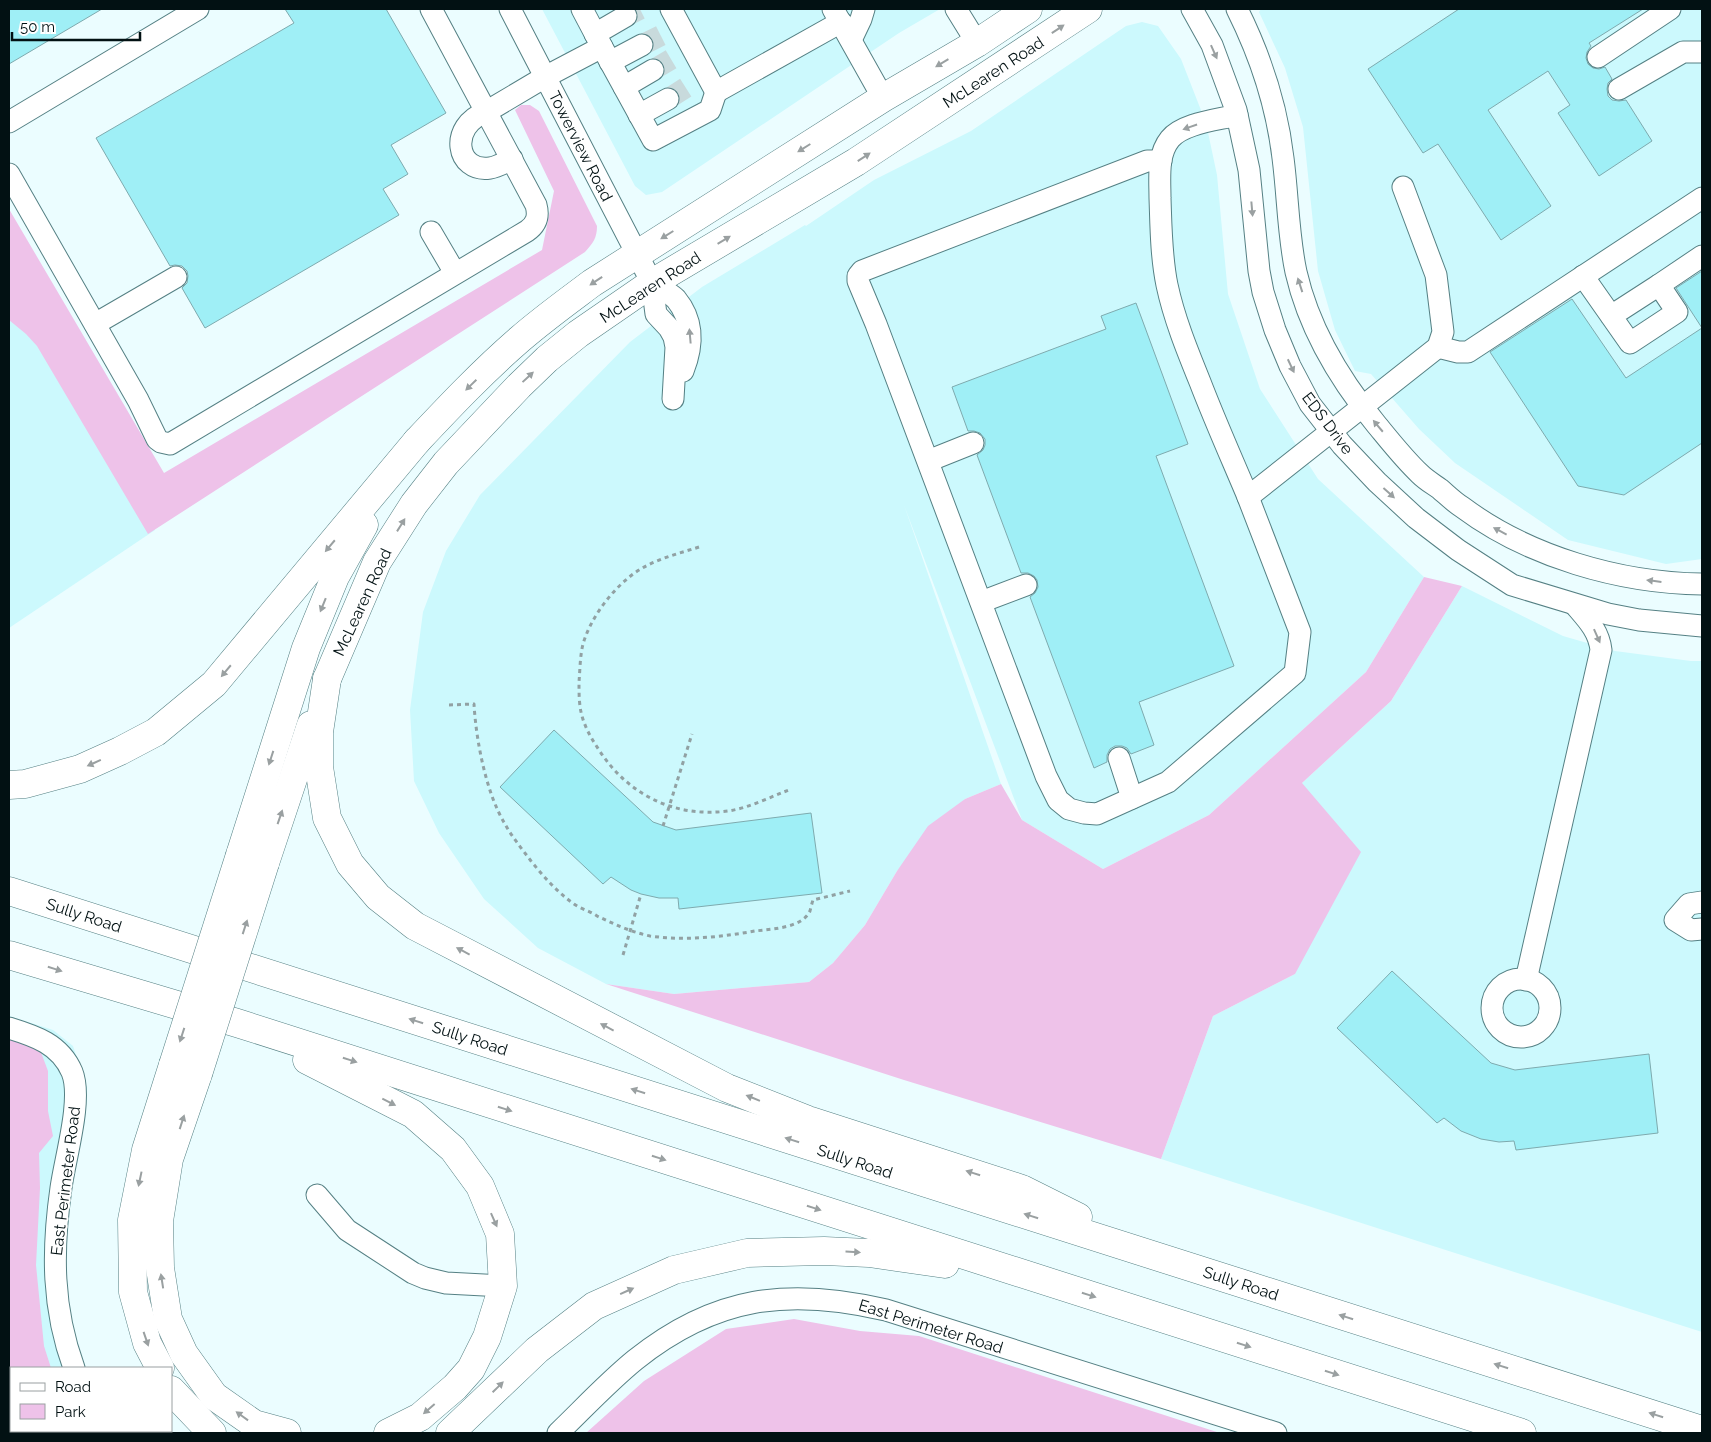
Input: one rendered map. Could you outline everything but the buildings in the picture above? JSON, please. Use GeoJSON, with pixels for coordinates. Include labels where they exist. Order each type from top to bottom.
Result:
{"type":"FeatureCollection","features":[{"type":"Feature","properties":{"kind":"main road","name":"McLearen Road"},"geometry":{"type":"LineString","coordinates":[[417,441],[470,386],[519,340],[564,304],[637,254],[883,98],[976,43],[1028,9]]}},
{"type":"Feature","properties":{"kind":"main road","name":"McLearen Road"},"geometry":{"type":"LineString","coordinates":[[327,679],[377,562],[414,504],[446,463],[518,386],[548,359],[578,334],[652,284],[856,162],[1088,9]]}},
{"type":"Feature","properties":{"kind":"main road"},"geometry":{"type":"LineString","coordinates":[[9,785],[26,784],[80,769],[120,751],[156,732],[214,684],[417,441]]}},
{"type":"Feature","properties":{"kind":"main road"},"geometry":{"type":"LineString","coordinates":[[287,1433],[254,1424],[214,1396],[184,1354],[168,1320],[160,1268],[159,1221],[185,1069],[240,855],[306,648],[335,577],[372,512],[417,441]]}},
{"type":"Feature","properties":{"kind":"main road"},"geometry":{"type":"LineString","coordinates":[[159,1367],[147,1343],[133,1292],[132,1220],[146,1150],[185,1069],[265,864],[327,679]]}},
{"type":"Feature","properties":{"kind":"main road"},"geometry":{"type":"LineString","coordinates":[[327,679],[319,732],[319,767],[327,818],[350,864],[378,897],[414,926],[727,1088],[808,1120],[1022,1189],[1160,1258]]}},
{"type":"Feature","properties":{"kind":"main road","name":"Sully Road"},"geometry":{"type":"LineString","coordinates":[[9,891],[1702,1430]]}},
{"type":"Feature","properties":{"kind":"main road"},"geometry":{"type":"LineString","coordinates":[[9,955],[237,1024],[1522,1433]]}},
{"type":"Feature","properties":{"kind":"main road"},"geometry":{"type":"LineString","coordinates":[[237,1024],[413,1114],[453,1149],[480,1186],[500,1234],[503,1286],[487,1337],[471,1369],[420,1417],[388,1433]]}},
{"type":"Feature","properties":{"kind":"main road"},"geometry":{"type":"LineString","coordinates":[[450,1433],[537,1350],[594,1306],[674,1270],[747,1253],[824,1251],[869,1253],[915,1259],[1042,1281]]}},
{"type":"Feature","properties":{"kind":"main road"},"geometry":{"type":"LineString","coordinates":[[172,1391],[212,1433]]}},
{"type":"Feature","properties":{"kind":"street"},"geometry":{"type":"LineString","coordinates":[[9,122],[198,9]]}},
{"type":"Feature","properties":{"kind":"street"},"geometry":{"type":"LineString","coordinates":[[9,174],[138,400],[157,439],[170,444],[527,231],[535,224],[538,212],[536,205],[431,9]]}},
{"type":"Feature","properties":{"kind":"street","name":"Towerview Road"},"geometry":{"type":"LineString","coordinates":[[510,9],[652,284]]}},
{"type":"Feature","properties":{"kind":"street"},"geometry":{"type":"LineString","coordinates":[[582,9],[653,140],[710,110],[704,84],[683,52],[671,22]]}},
{"type":"Feature","properties":{"kind":"street"},"geometry":{"type":"LineString","coordinates":[[704,84],[842,24],[861,19],[864,9]]}},
{"type":"Feature","properties":{"kind":"street"},"geometry":{"type":"LineString","coordinates":[[956,9],[976,43]]}},
{"type":"Feature","properties":{"kind":"street","name":"EDS Drive"},"geometry":{"type":"LineString","coordinates":[[1192,9],[1218,60],[1237,115],[1249,170],[1254,231],[1263,292],[1275,330],[1290,366],[1310,404],[1342,445],[1383,488],[1416,518],[1458,550],[1512,585],[1575,605],[1639,620],[1702,626]]}},
{"type":"Feature","properties":{"kind":"street"},"geometry":{"type":"LineString","coordinates":[[1236,9],[1256,53],[1269,91],[1280,136],[1297,274],[1307,307],[1320,339],[1337,371],[1362,407],[1420,474],[1462,508],[1500,531],[1542,551],[1604,572],[1651,581],[1702,584]]}},
{"type":"Feature","properties":{"kind":"street"},"geometry":{"type":"LineString","coordinates":[[1598,57],[1670,9]]}},
{"type":"Feature","properties":{"kind":"street"},"geometry":{"type":"LineString","coordinates":[[602,48],[626,16]]}},
{"type":"Feature","properties":{"kind":"street"},"geometry":{"type":"LineString","coordinates":[[842,24],[883,98]]}},
{"type":"Feature","properties":{"kind":"street"},"geometry":{"type":"LineString","coordinates":[[512,159],[488,168],[475,166],[465,158],[460,145],[463,131],[471,120],[545,77],[602,48],[642,45]]}},
{"type":"Feature","properties":{"kind":"street"},"geometry":{"type":"LineString","coordinates":[[1619,89],[1683,52],[1702,52]]}},
{"type":"Feature","properties":{"kind":"street"},"geometry":{"type":"LineString","coordinates":[[624,87],[653,70]]}},
{"type":"Feature","properties":{"kind":"street"},"geometry":{"type":"LineString","coordinates":[[639,115],[668,98]]}},
{"type":"Feature","properties":{"kind":"street"},"geometry":{"type":"LineString","coordinates":[[1161,161],[1147,161],[862,271],[858,276],[858,281],[876,324],[1049,783],[1058,800],[1070,808],[1084,813],[1097,814],[1168,782],[1295,673],[1300,632],[1248,498],[1189,355],[1172,304],[1167,282],[1163,246],[1160,186],[1161,161],[1165,146],[1179,131],[1237,115]]}},
{"type":"Feature","properties":{"kind":"street"},"geometry":{"type":"LineString","coordinates":[[1248,498],[1438,347],[1443,332],[1436,275],[1403,187]]}},
{"type":"Feature","properties":{"kind":"street"},"geometry":{"type":"LineString","coordinates":[[1438,347],[1449,351],[1468,352],[1702,198]]}},
{"type":"Feature","properties":{"kind":"street"},"geometry":{"type":"LineString","coordinates":[[431,232],[455,273]]}},
{"type":"Feature","properties":{"kind":"street"},"geometry":{"type":"LineString","coordinates":[[1611,316],[1702,256]]}},
{"type":"Feature","properties":{"kind":"street"},"geometry":{"type":"LineString","coordinates":[[1583,276],[1630,343],[1677,312],[1659,285]]}},
{"type":"Feature","properties":{"kind":"street"},"geometry":{"type":"LineString","coordinates":[[95,324],[176,277]]}},
{"type":"Feature","properties":{"kind":"street"},"geometry":{"type":"LineString","coordinates":[[928,462],[973,444]]}},
{"type":"Feature","properties":{"kind":"street"},"geometry":{"type":"LineString","coordinates":[[981,602],[1026,586]]}},
{"type":"Feature","properties":{"kind":"street"},"geometry":{"type":"LineString","coordinates":[[1526,980],[1601,650],[1600,642],[1592,625],[1575,605]]}},
{"type":"Feature","properties":{"kind":"street"},"geometry":{"type":"LineString","coordinates":[[1119,758],[1132,798]]}},
{"type":"Feature","properties":{"kind":"street"},"geometry":{"type":"LineString","coordinates":[[1702,902],[1689,904],[1675,920],[1691,930],[1702,929]]}},
{"type":"Feature","properties":{"kind":"street","name":"East Perimeter Road"},"geometry":{"type":"LineString","coordinates":[[9,1028],[43,1039],[52,1046],[67,1063],[75,1081],[76,1091],[72,1130],[61,1186],[55,1250],[58,1314],[65,1345],[74,1367]]}},
{"type":"Feature","properties":{"kind":"street"},"geometry":{"type":"LineString","coordinates":[[317,1195],[347,1230],[413,1273],[434,1281],[446,1283],[503,1286]]}},
{"type":"Feature","properties":{"kind":"street","name":"East Perimeter Road"},"geometry":{"type":"LineString","coordinates":[[558,1433],[636,1360],[681,1329],[726,1308],[782,1298],[818,1298],[852,1302],[886,1310],[1276,1433]]}},
{"type":"Feature","properties":{"kind":"street"},"geometry":{"type":"LineString","coordinates":[[455,1386],[477,1408]]}},
{"type":"Feature","properties":{"kind":"path"},"geometry":{"type":"LineString","coordinates":[[699,547],[660,560],[644,567],[628,578],[612,593],[589,628],[583,645],[579,694],[581,712],[588,731],[609,765],[623,781],[662,804],[682,810],[730,811],[789,790]]}},
{"type":"Feature","properties":{"kind":"path"},"geometry":{"type":"LineString","coordinates":[[449,705],[474,704],[475,722],[484,764],[496,803],[504,823],[538,869],[559,892],[575,905],[630,931],[649,936],[685,938],[727,936],[790,925],[805,917],[810,911],[813,900],[850,891]]}},
{"type":"Feature","properties":{"kind":"path"},"geometry":{"type":"LineString","coordinates":[[663,826],[692,734]]}},
{"type":"Feature","properties":{"kind":"path"},"geometry":{"type":"LineString","coordinates":[[623,955],[641,894]]}},
{"type":"Feature","properties":{"kind":"shaded area"},"geometry":{"type":"Polygon","coordinates":[[[542,9],[940,9],[899,33],[662,192],[646,195],[635,186],[542,9]]]}},
{"type":"Feature","properties":{"kind":"shaded area"},"geometry":{"type":"Polygon","coordinates":[[[1261,9],[1702,9],[1702,559],[1666,564],[1568,540],[1455,463],[1419,429],[1371,374],[1355,371],[1335,330],[1318,271],[1303,127],[1285,68],[1259,12],[1261,9]]]}},
{"type":"Feature","properties":{"kind":"shaded area"},"geometry":{"type":"Polygon","coordinates":[[[1142,22],[1158,26],[1181,59],[1206,123],[1217,175],[1228,294],[1260,389],[1318,479],[1424,577],[1366,672],[1209,815],[1103,869],[1022,820],[904,505],[1001,784],[965,799],[897,871],[865,925],[833,963],[809,982],[674,994],[606,984],[538,948],[484,899],[439,833],[414,781],[410,710],[423,612],[446,551],[480,495],[630,342],[702,287],[806,226],[874,180],[971,131],[1126,26],[1142,22]]]}},
{"type":"Feature","properties":{"kind":"shaded area"},"geometry":{"type":"Polygon","coordinates":[[[9,286],[155,530],[9,628],[9,286]]]}},
{"type":"Feature","properties":{"kind":"shaded area"},"geometry":{"type":"Polygon","coordinates":[[[1462,586],[1563,636],[1615,651],[1702,661],[1702,1332],[1161,1159],[1213,1016],[1295,974],[1302,783],[1391,701],[1462,586]]]}},
{"type":"Feature","properties":{"kind":"shaded area"},"geometry":{"type":"Polygon","coordinates":[[[9,1016],[53,1030],[73,1046],[87,1088],[85,1122],[68,1194],[65,1236],[66,1289],[76,1342],[86,1367],[10,1367],[10,1432],[124,1433],[9,1433],[9,1016]]]}},
{"type":"Feature","properties":{"kind":"green space"},"geometry":{"type":"Polygon","coordinates":[[[521,105],[530,105],[539,111],[597,226],[595,237],[588,249],[148,534],[37,346],[9,320],[9,209],[164,473],[542,250],[554,191],[515,110],[521,105]]]}},
{"type":"Feature","properties":{"kind":"green space"},"geometry":{"type":"Polygon","coordinates":[[[1424,577],[1462,586],[1391,701],[1302,783],[1361,852],[1295,974],[1213,1016],[1161,1159],[904,1080],[606,984],[674,994],[809,982],[833,963],[865,925],[897,871],[928,826],[965,799],[1001,784],[1022,820],[1103,869],[1209,815],[1366,672],[1424,577]]]}},
{"type":"Feature","properties":{"kind":"green space"},"geometry":{"type":"Polygon","coordinates":[[[9,1037],[39,1047],[48,1071],[48,1111],[53,1136],[39,1153],[40,1188],[36,1265],[44,1346],[51,1367],[10,1367],[10,1432],[79,1433],[9,1433],[9,1037]]]}},
{"type":"Feature","properties":{"kind":"green space"},"geometry":{"type":"Polygon","coordinates":[[[794,1319],[860,1331],[919,1336],[1220,1433],[586,1433],[644,1381],[726,1329],[794,1319]]]}},
{"type":"Feature","properties":{"kind":"tunnel"},"geometry":{"type":"LineString","coordinates":[[626,16],[640,9]]}},
{"type":"Feature","properties":{"kind":"tunnel"},"geometry":{"type":"LineString","coordinates":[[642,45],[664,34]]}},
{"type":"Feature","properties":{"kind":"tunnel"},"geometry":{"type":"LineString","coordinates":[[653,70],[675,57]]}},
{"type":"Feature","properties":{"kind":"tunnel"},"geometry":{"type":"LineString","coordinates":[[668,99],[690,85]]}}]}
